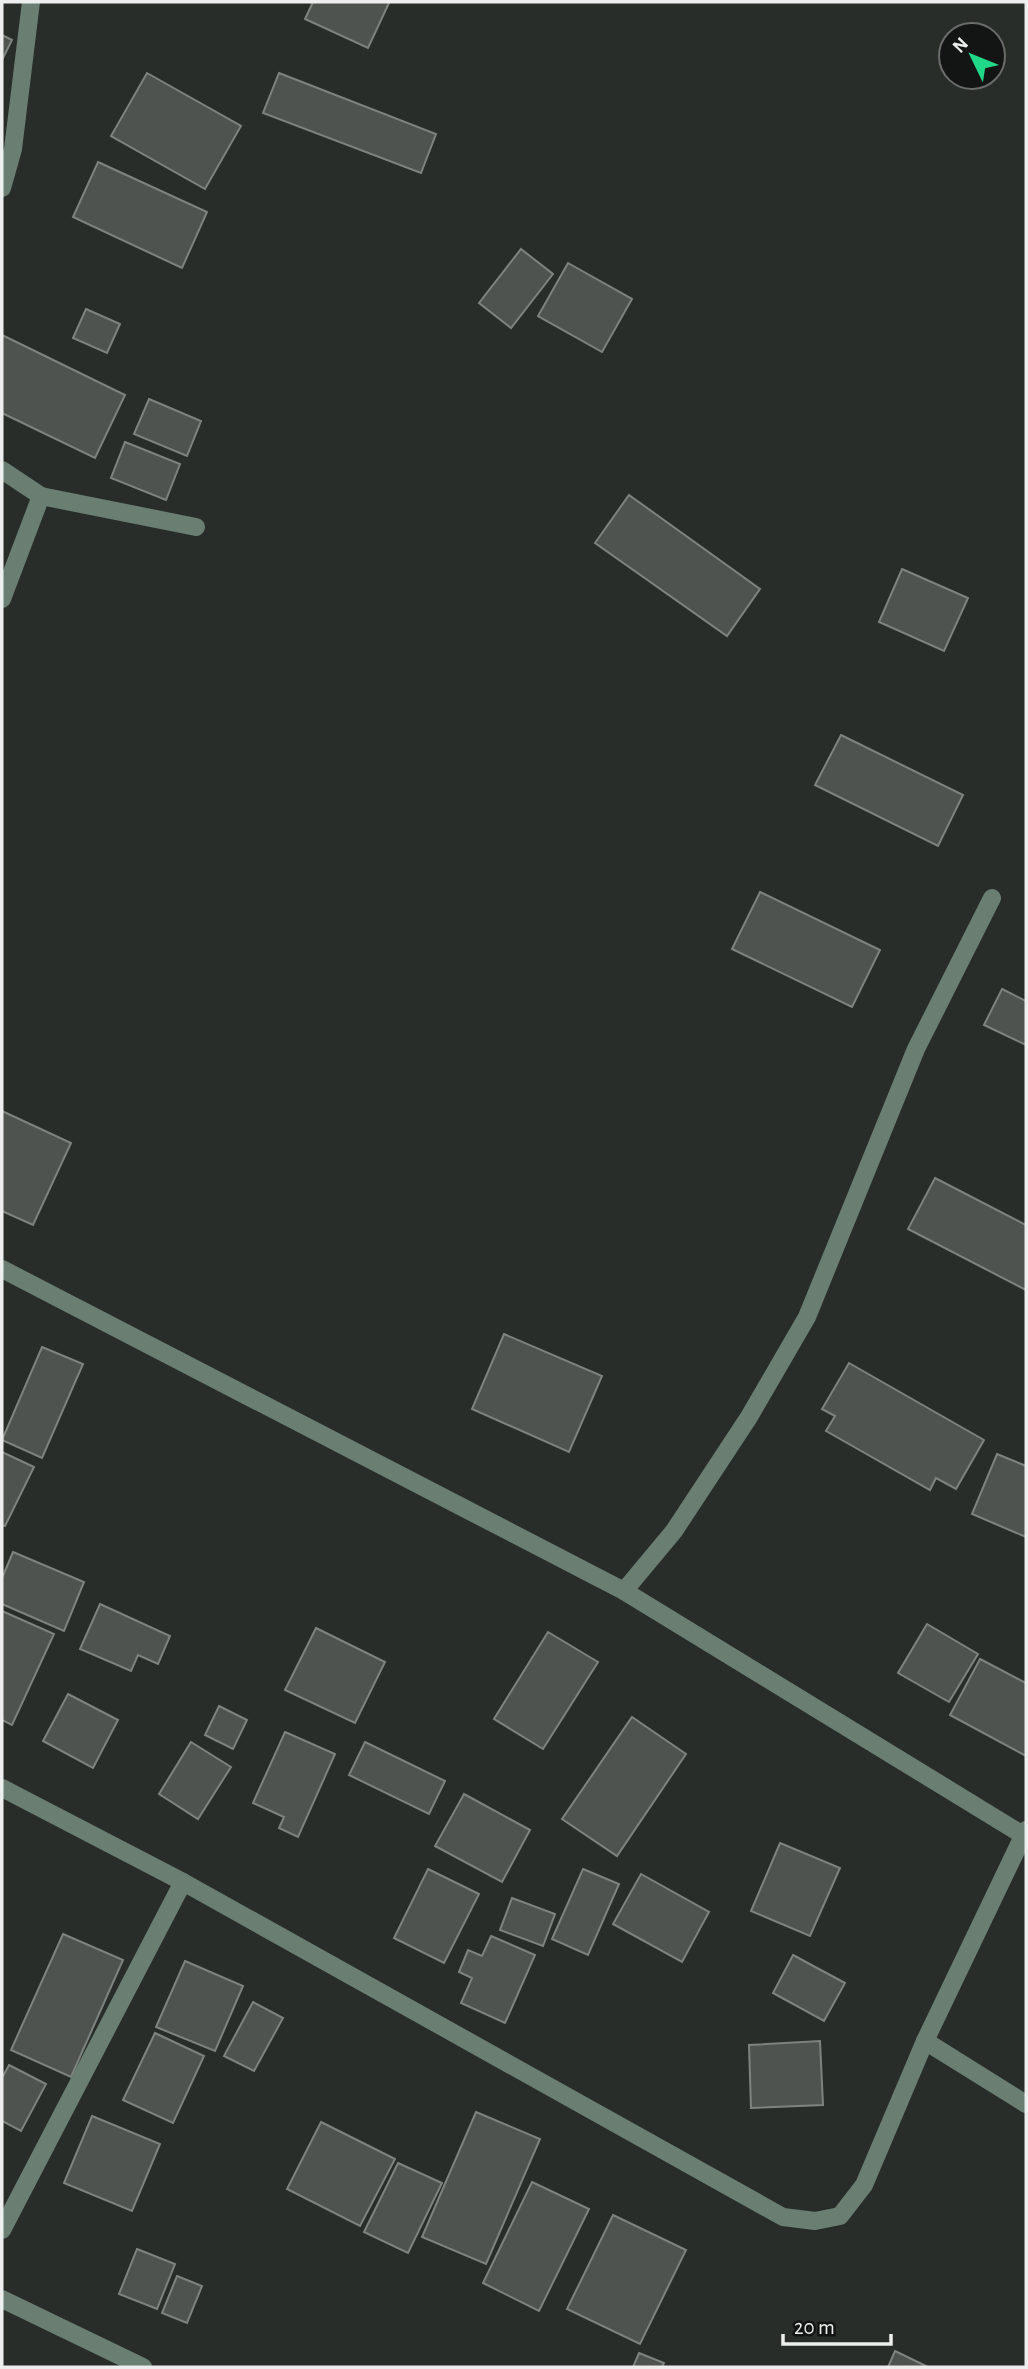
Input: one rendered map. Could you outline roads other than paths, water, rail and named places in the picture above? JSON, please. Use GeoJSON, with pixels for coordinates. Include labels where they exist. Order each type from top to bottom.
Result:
{"type":"FeatureCollection","features":[{"type":"Feature","properties":{"kind":"street"},"geometry":{"type":"LineString","coordinates":[[2,187],[13,149],[31,2]]}},
{"type":"Feature","properties":{"kind":"street"},"geometry":{"type":"LineString","coordinates":[[2,470],[41,496],[195,527]]}},
{"type":"Feature","properties":{"kind":"street"},"geometry":{"type":"LineString","coordinates":[[2,599],[41,496]]}},
{"type":"Feature","properties":{"kind":"street"},"geometry":{"type":"LineString","coordinates":[[624,1591],[674,1531],[749,1417],[807,1317],[916,1049],[992,898]]}},
{"type":"Feature","properties":{"kind":"street"},"geometry":{"type":"LineString","coordinates":[[2,1269],[624,1591],[1025,1832],[925,2040],[863,2185],[840,2216],[815,2221],[783,2217],[183,1882],[2,1788]]}},
{"type":"Feature","properties":{"kind":"street"},"geometry":{"type":"LineString","coordinates":[[2,2230],[183,1882]]}},
{"type":"Feature","properties":{"kind":"street"},"geometry":{"type":"LineString","coordinates":[[925,2040],[1026,2104]]}},
{"type":"Feature","properties":{"kind":"street"},"geometry":{"type":"LineString","coordinates":[[2,2300],[143,2367]]}}]}
